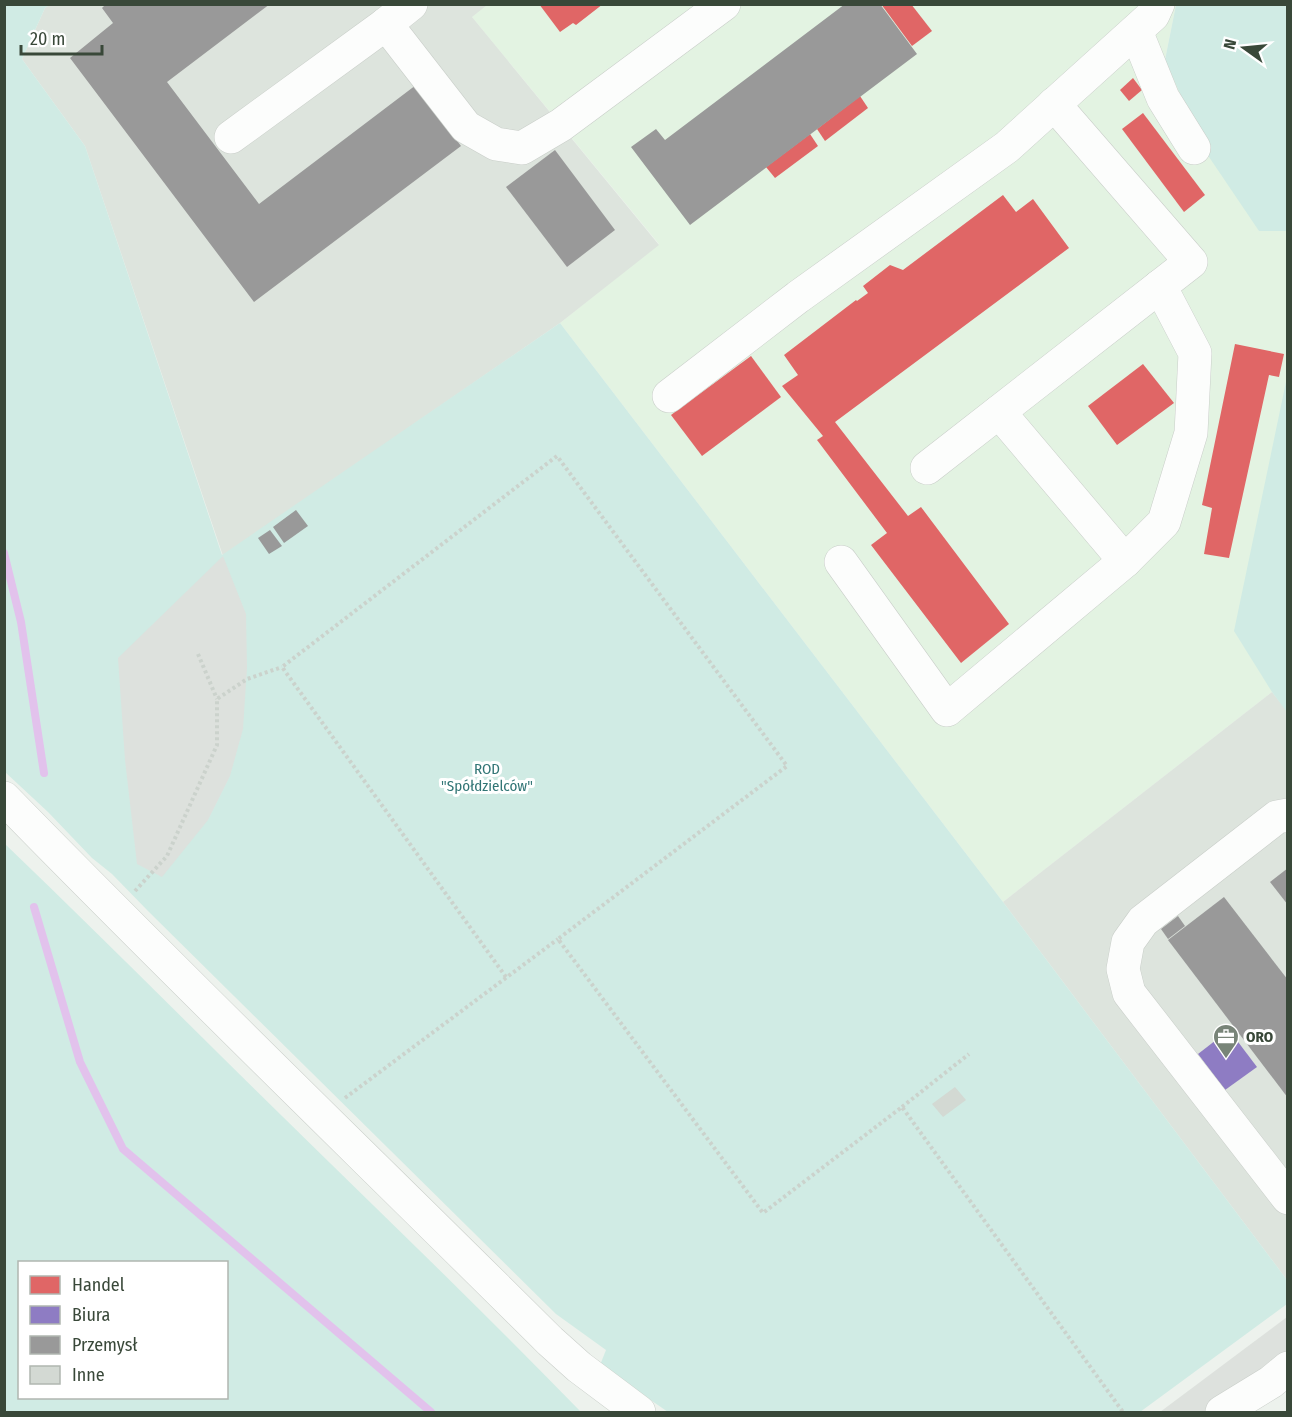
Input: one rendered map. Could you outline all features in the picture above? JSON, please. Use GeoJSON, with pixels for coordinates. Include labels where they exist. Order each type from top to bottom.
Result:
{"type":"FeatureCollection","features":[{"type":"Feature","properties":{"kind":"street"},"geometry":{"type":"LineString","coordinates":[[231,137],[411,4]]}},
{"type":"Feature","properties":{"kind":"street"},"geometry":{"type":"LineString","coordinates":[[386,24],[466,127],[496,144],[522,148],[561,125],[724,4]]}},
{"type":"Feature","properties":{"kind":"street"},"geometry":{"type":"LineString","coordinates":[[669,396],[798,297],[1007,147],[1154,15],[1158,4]]}},
{"type":"Feature","properties":{"kind":"street"},"geometry":{"type":"LineString","coordinates":[[1136,31],[1164,98],[1194,148]]}},
{"type":"Feature","properties":{"kind":"street"},"geometry":{"type":"LineString","coordinates":[[927,468],[1191,262],[1054,105]]}},
{"type":"Feature","properties":{"kind":"street"},"geometry":{"type":"LineString","coordinates":[[841,562],[947,710],[1125,561],[1164,522],[1191,433],[1195,353],[1160,286]]}},
{"type":"Feature","properties":{"kind":"street"},"geometry":{"type":"LineString","coordinates":[[999,412],[1125,561]]}},
{"type":"Feature","properties":{"kind":"street"},"geometry":{"type":"LineString","coordinates":[[4,798],[162,959],[550,1341],[579,1367],[639,1413]]}},
{"type":"Feature","properties":{"kind":"street"},"geometry":{"type":"LineString","coordinates":[[1287,815],[1277,817],[1143,921],[1128,942],[1123,969],[1129,993],[1287,1198]]}},
{"type":"Feature","properties":{"kind":"street"},"geometry":{"type":"LineString","coordinates":[[1222,1413],[1271,1382],[1287,1368]]}},
{"type":"Feature","properties":{"kind":"path"},"geometry":{"type":"LineString","coordinates":[[217,699],[247,679],[282,667],[557,456],[787,766],[340,1101]]}},
{"type":"Feature","properties":{"kind":"path"},"geometry":{"type":"LineString","coordinates":[[132,894],[167,856],[217,744],[217,699],[198,654]]}},
{"type":"Feature","properties":{"kind":"path"},"geometry":{"type":"LineString","coordinates":[[282,667],[506,978]]}},
{"type":"Feature","properties":{"kind":"path"},"geometry":{"type":"LineString","coordinates":[[558,939],[763,1214],[969,1054]]}},
{"type":"Feature","properties":{"kind":"path"},"geometry":{"type":"LineString","coordinates":[[902,1107],[1123,1413]]}},
{"type":"Feature","properties":{"kind":"shaded area"},"geometry":{"type":"Polygon","coordinates":[[[487,4],[1176,5],[1165,60],[1259,231],[1287,231],[1287,689],[1272,692],[1003,902],[560,323],[659,244],[472,17],[487,4]]]}},
{"type":"Feature","properties":{"kind":"shaded area"},"geometry":{"type":"Polygon","coordinates":[[[49,5],[487,5],[472,17],[659,245],[560,323],[223,556],[85,146],[22,59],[45,8],[49,5]]]}},
{"type":"Feature","properties":{"kind":"shaded area"},"geometry":{"type":"Polygon","coordinates":[[[223,556],[246,614],[247,668],[243,729],[230,776],[208,820],[162,877],[137,864],[125,760],[118,658],[223,556]]]}},
{"type":"Feature","properties":{"kind":"shaded area"},"geometry":{"type":"Polygon","coordinates":[[[1272,692],[1288,712],[1287,1280],[1003,902],[1272,692]]]}},
{"type":"Feature","properties":{"kind":"shaded area"},"geometry":{"type":"Polygon","coordinates":[[[1287,1317],[1287,1368],[1222,1412],[1160,1412],[1287,1317]]]}},
{"type":"Feature","properties":{"kind":"green space","name":"ROD \"Spółdzielców\""},"geometry":{"type":"Polygon","coordinates":[[[5,5],[49,5],[45,8],[22,59],[85,146],[222,555],[560,323],[1003,902],[1287,1280],[1287,1304],[1140,1412],[668,1412],[600,1365],[606,1350],[556,1314],[112,874],[92,858],[5,772],[5,5]]]}},
{"type":"Feature","properties":{"kind":"green space"},"geometry":{"type":"Polygon","coordinates":[[[1176,5],[1287,5],[1287,231],[1259,231],[1207,154],[1165,60],[1176,5]]]}},
{"type":"Feature","properties":{"kind":"green space"},"geometry":{"type":"Polygon","coordinates":[[[1287,377],[1287,712],[1234,631],[1287,377]]]}},
{"type":"Feature","properties":{"kind":"green space"},"geometry":{"type":"Polygon","coordinates":[[[4,843],[470,1300],[581,1412],[5,1412],[4,843]]]}},
{"type":"Feature","properties":{"kind":"building: Handel"},"geometry":{"type":"Polygon","coordinates":[[[539,4],[603,4],[576,25],[573,23],[560,32],[539,4]]]}},
{"type":"Feature","properties":{"kind":"building: Handel"},"geometry":{"type":"Polygon","coordinates":[[[881,4],[911,4],[932,31],[912,46],[881,4]]]}},
{"type":"Feature","properties":{"kind":"building: Handel"},"geometry":{"type":"Polygon","coordinates":[[[1133,78],[1142,90],[1129,101],[1120,90],[1133,78]]]}},
{"type":"Feature","properties":{"kind":"building: Handel"},"geometry":{"type":"Polygon","coordinates":[[[860,96],[868,108],[825,141],[817,129],[860,96]]]}},
{"type":"Feature","properties":{"kind":"building: Handel"},"geometry":{"type":"Polygon","coordinates":[[[1143,113],[1205,195],[1184,212],[1122,129],[1143,113]]]}},
{"type":"Feature","properties":{"kind":"building: Handel"},"geometry":{"type":"Polygon","coordinates":[[[810,134],[818,146],[775,178],[766,167],[810,134]]]}},
{"type":"Feature","properties":{"kind":"building: Handel"},"geometry":{"type":"Polygon","coordinates":[[[1003,195],[1016,212],[1033,199],[1069,248],[835,422],[908,516],[921,507],[1009,624],[961,663],[871,545],[887,533],[817,440],[823,436],[782,386],[798,375],[784,355],[868,293],[863,286],[890,265],[903,270],[1003,195]]]}},
{"type":"Feature","properties":{"kind":"building: Handel"},"geometry":{"type":"Polygon","coordinates":[[[1235,344],[1284,354],[1279,377],[1269,375],[1229,558],[1204,554],[1212,508],[1202,505],[1235,344]]]}},
{"type":"Feature","properties":{"kind":"building: Handel"},"geometry":{"type":"Polygon","coordinates":[[[751,356],[781,397],[702,456],[671,415],[751,356]]]}},
{"type":"Feature","properties":{"kind":"building: Handel"},"geometry":{"type":"Polygon","coordinates":[[[1143,364],[1174,403],[1117,445],[1088,406],[1143,364]]]}},
{"type":"Feature","properties":{"kind":"building: Biura"},"geometry":{"type":"Polygon","coordinates":[[[1229,1030],[1257,1067],[1225,1090],[1198,1054],[1229,1030]]]}},
{"type":"Feature","properties":{"kind":"building: Przemysł"},"geometry":{"type":"Polygon","coordinates":[[[106,4],[270,4],[167,82],[259,204],[416,85],[461,146],[254,302],[70,58],[113,23],[102,8],[106,4]]]}},
{"type":"Feature","properties":{"kind":"building: Przemysł"},"geometry":{"type":"Polygon","coordinates":[[[845,4],[880,4],[917,54],[690,225],[631,147],[656,129],[665,140],[845,4]]]}},
{"type":"Feature","properties":{"kind":"building: Przemysł"},"geometry":{"type":"Polygon","coordinates":[[[555,150],[615,230],[567,267],[506,187],[555,150]]]}},
{"type":"Feature","properties":{"kind":"building: Przemysł"},"geometry":{"type":"Polygon","coordinates":[[[296,510],[308,526],[284,543],[273,527],[296,510]]]}},
{"type":"Feature","properties":{"kind":"building: Przemysł"},"geometry":{"type":"Polygon","coordinates":[[[270,530],[282,546],[269,554],[258,538],[270,530]]]}},
{"type":"Feature","properties":{"kind":"building: Przemysł"},"geometry":{"type":"Polygon","coordinates":[[[1288,868],[1288,905],[1270,882],[1288,868]]]}},
{"type":"Feature","properties":{"kind":"building: Przemysł"},"geometry":{"type":"Polygon","coordinates":[[[1224,897],[1288,980],[1288,1098],[1168,940],[1224,897]]]}},
{"type":"Feature","properties":{"kind":"building: Przemysł"},"geometry":{"type":"Polygon","coordinates":[[[1178,916],[1185,926],[1168,939],[1161,929],[1178,916]]]}},
{"type":"Feature","properties":{"kind":"building: Inne"},"geometry":{"type":"Polygon","coordinates":[[[955,1087],[966,1100],[943,1117],[932,1104],[955,1087]]]}},
{"type":"Feature","properties":{"kind":"waterway"},"geometry":{"type":"LineString","coordinates":[[4,553],[21,622],[44,773]]}},
{"type":"Feature","properties":{"kind":"waterway"},"geometry":{"type":"LineString","coordinates":[[34,907],[80,1062],[123,1149],[431,1412]]}},
{"type":"Feature","properties":{"kind":"place","name":"ORO"},"geometry":{"type":"Point","coordinates":[1226,1060]}}]}
